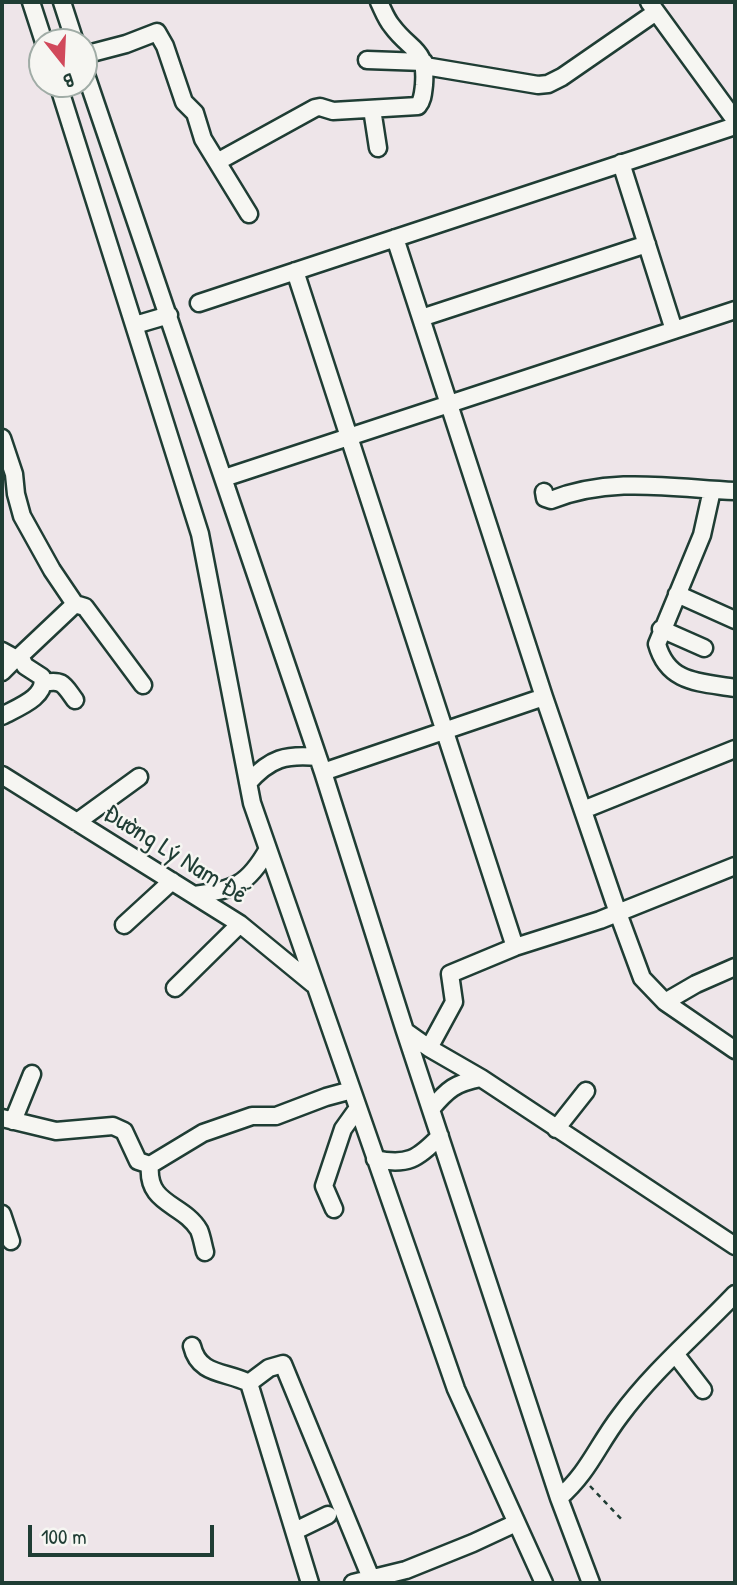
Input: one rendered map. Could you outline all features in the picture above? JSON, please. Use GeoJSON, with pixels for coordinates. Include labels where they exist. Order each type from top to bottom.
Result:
{"type":"FeatureCollection","features":[{"type":"Feature","properties":{"kind":"street"},"geometry":{"type":"LineString","coordinates":[[31,2],[39,28]]}},
{"type":"Feature","properties":{"kind":"street"},"geometry":{"type":"LineString","coordinates":[[62,2],[70,28]]}},
{"type":"Feature","properties":{"kind":"street"},"geometry":{"type":"LineString","coordinates":[[217,162],[304,111],[320,107],[333,111],[418,106],[422,102],[424,64],[415,49],[392,27],[379,2]]}},
{"type":"Feature","properties":{"kind":"street"},"geometry":{"type":"LineString","coordinates":[[367,60],[424,64],[538,85],[548,84],[562,78],[652,7],[735,120]]}},
{"type":"Feature","properties":{"kind":"street"},"geometry":{"type":"LineString","coordinates":[[98,51],[157,32],[165,46],[184,102],[195,113],[203,139],[248,214]]}},
{"type":"Feature","properties":{"kind":"street"},"geometry":{"type":"LineString","coordinates":[[62,98],[200,534],[252,803],[456,1390],[544,1583]]}},
{"type":"Feature","properties":{"kind":"street"},"geometry":{"type":"LineString","coordinates":[[94,98],[321,765],[405,1031],[559,1498],[591,1583]]}},
{"type":"Feature","properties":{"kind":"street"},"geometry":{"type":"LineString","coordinates":[[372,109],[378,148]]}},
{"type":"Feature","properties":{"kind":"street"},"geometry":{"type":"LineString","coordinates":[[199,303],[735,126]]}},
{"type":"Feature","properties":{"kind":"street"},"geometry":{"type":"LineString","coordinates":[[621,163],[674,330]]}},
{"type":"Feature","properties":{"kind":"street"},"geometry":{"type":"LineString","coordinates":[[395,238],[544,697],[642,978],[665,1002],[735,1050]]}},
{"type":"Feature","properties":{"kind":"street"},"geometry":{"type":"LineString","coordinates":[[421,318],[647,244]]}},
{"type":"Feature","properties":{"kind":"street"},"geometry":{"type":"LineString","coordinates":[[295,271],[514,947]]}},
{"type":"Feature","properties":{"kind":"street"},"geometry":{"type":"LineString","coordinates":[[224,478],[735,310]]}},
{"type":"Feature","properties":{"kind":"street"},"geometry":{"type":"LineString","coordinates":[[135,325],[169,315]]}},
{"type":"Feature","properties":{"kind":"street"},"geometry":{"type":"LineString","coordinates":[[2,438],[14,474],[22,516],[52,570],[75,604],[85,607],[143,685]]}},
{"type":"Feature","properties":{"kind":"street"},"geometry":{"type":"LineString","coordinates":[[544,492],[545,498],[551,500],[603,486],[623,484],[735,491]]}},
{"type":"Feature","properties":{"kind":"street"},"geometry":{"type":"LineString","coordinates":[[712,490],[702,535],[657,644],[661,659],[669,669],[695,681],[734,685]]}},
{"type":"Feature","properties":{"kind":"street"},"geometry":{"type":"LineString","coordinates":[[677,594],[735,620]]}},
{"type":"Feature","properties":{"kind":"street"},"geometry":{"type":"LineString","coordinates":[[2,672],[13,657],[20,656],[75,604]]}},
{"type":"Feature","properties":{"kind":"street"},"geometry":{"type":"LineString","coordinates":[[662,629],[704,648]]}},
{"type":"Feature","properties":{"kind":"street"},"geometry":{"type":"LineString","coordinates":[[2,716],[30,701],[42,689],[44,683],[42,677],[13,657]]}},
{"type":"Feature","properties":{"kind":"street"},"geometry":{"type":"LineString","coordinates":[[44,683],[61,682],[75,699]]}},
{"type":"Feature","properties":{"kind":"street"},"geometry":{"type":"LineString","coordinates":[[248,783],[269,763],[283,758],[298,755],[321,765],[445,730],[544,697]]}},
{"type":"Feature","properties":{"kind":"street"},"geometry":{"type":"LineString","coordinates":[[583,810],[735,749]]}},
{"type":"Feature","properties":{"kind":"street","name":"Đường Lý Nam Đế"},"geometry":{"type":"LineString","coordinates":[[2,775],[240,924],[315,986]]}},
{"type":"Feature","properties":{"kind":"street"},"geometry":{"type":"LineString","coordinates":[[77,822],[139,777]]}},
{"type":"Feature","properties":{"kind":"street"},"geometry":{"type":"LineString","coordinates":[[194,895],[231,889],[245,881],[257,869],[268,849]]}},
{"type":"Feature","properties":{"kind":"street"},"geometry":{"type":"LineString","coordinates":[[429,1048],[454,1002],[450,974],[514,947],[618,913],[735,866]]}},
{"type":"Feature","properties":{"kind":"street"},"geometry":{"type":"LineString","coordinates":[[124,925],[172,881]]}},
{"type":"Feature","properties":{"kind":"street"},"geometry":{"type":"LineString","coordinates":[[175,988],[240,924]]}},
{"type":"Feature","properties":{"kind":"street"},"geometry":{"type":"LineString","coordinates":[[665,1002],[696,984],[735,967]]}},
{"type":"Feature","properties":{"kind":"street"},"geometry":{"type":"LineString","coordinates":[[405,1031],[481,1078],[735,1246]]}},
{"type":"Feature","properties":{"kind":"street"},"geometry":{"type":"LineString","coordinates":[[32,1074],[7,1120],[56,1131],[113,1126],[124,1131],[138,1161],[150,1165],[203,1133],[252,1116],[276,1116],[352,1090]]}},
{"type":"Feature","properties":{"kind":"street"},"geometry":{"type":"LineString","coordinates":[[431,1109],[449,1089],[461,1082],[481,1078]]}},
{"type":"Feature","properties":{"kind":"street"},"geometry":{"type":"LineString","coordinates":[[556,1129],[586,1091]]}},
{"type":"Feature","properties":{"kind":"street"},"geometry":{"type":"LineString","coordinates":[[334,1209],[324,1186],[343,1129],[358,1108]]}},
{"type":"Feature","properties":{"kind":"street"},"geometry":{"type":"LineString","coordinates":[[375,1159],[402,1162],[414,1158],[426,1151],[440,1136]]}},
{"type":"Feature","properties":{"kind":"street"},"geometry":{"type":"LineString","coordinates":[[150,1165],[149,1177],[153,1189],[198,1229],[205,1252]]}},
{"type":"Feature","properties":{"kind":"street"},"geometry":{"type":"LineString","coordinates":[[2,1214],[11,1241]]}},
{"type":"Feature","properties":{"kind":"street"},"geometry":{"type":"LineString","coordinates":[[559,1498],[582,1477],[620,1415],[648,1382],[735,1294]]}},
{"type":"Feature","properties":{"kind":"street"},"geometry":{"type":"LineString","coordinates":[[192,1346],[195,1357],[202,1365],[249,1383]]}},
{"type":"Feature","properties":{"kind":"street"},"geometry":{"type":"LineString","coordinates":[[676,1355],[703,1390]]}},
{"type":"Feature","properties":{"kind":"street"},"geometry":{"type":"LineString","coordinates":[[249,1383],[269,1368],[283,1364],[372,1581]]}},
{"type":"Feature","properties":{"kind":"street"},"geometry":{"type":"LineString","coordinates":[[249,1383],[310,1583]]}},
{"type":"Feature","properties":{"kind":"street"},"geometry":{"type":"LineString","coordinates":[[295,1531],[328,1515]]}},
{"type":"Feature","properties":{"kind":"street"},"geometry":{"type":"LineString","coordinates":[[353,1583],[407,1577],[516,1523]]}},
{"type":"Feature","properties":{"kind":"path"},"geometry":{"type":"LineString","coordinates":[[582,1477],[624,1522]]}}]}
